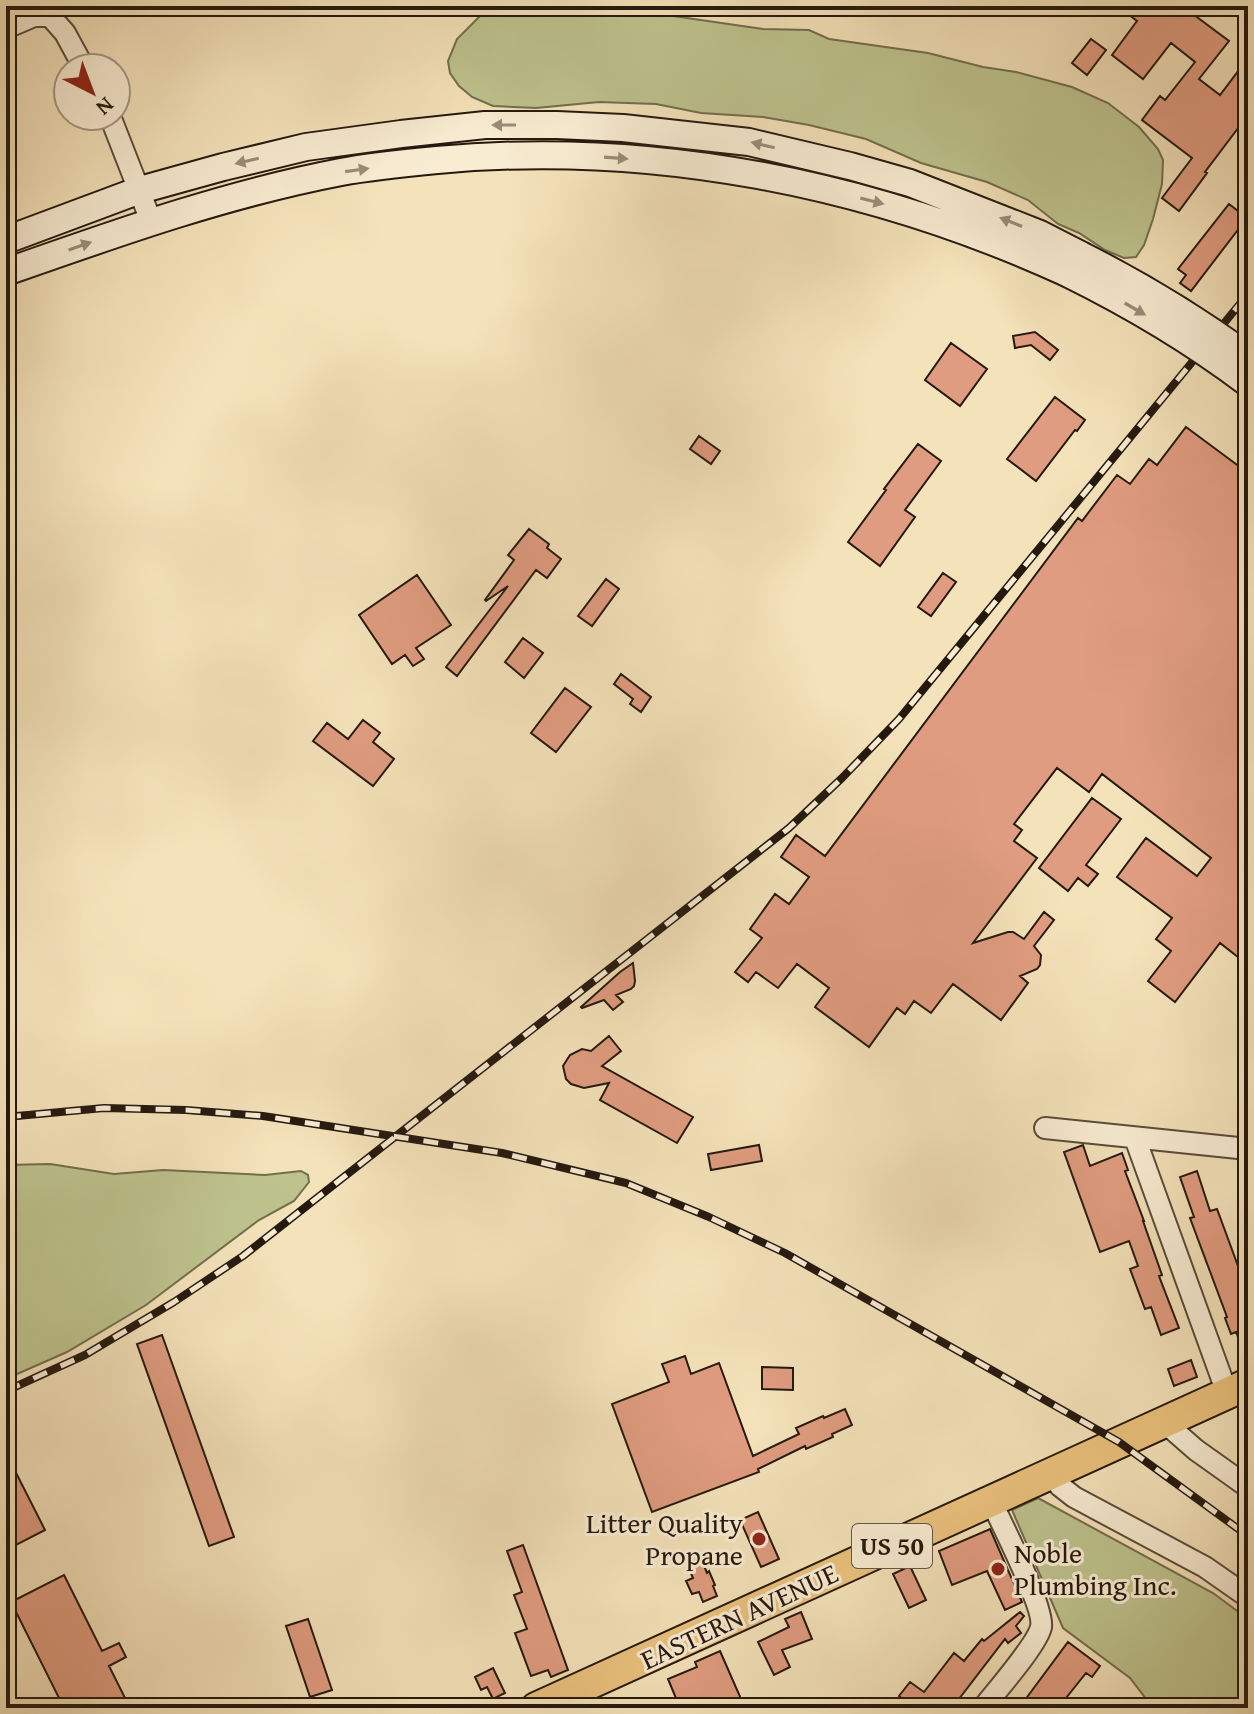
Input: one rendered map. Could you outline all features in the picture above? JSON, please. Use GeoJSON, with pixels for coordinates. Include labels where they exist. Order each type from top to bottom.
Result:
{"type":"FeatureCollection","features":[{"type":"Feature","properties":{"kind":"main road"},"geometry":{"type":"LineString","coordinates":[[6,240],[140,190],[223,167],[306,147],[401,134],[485,125],[557,125],[623,128],[749,142],[910,183],[1040,234],[1107,293],[1168,328],[1248,383]]}},
{"type":"Feature","properties":{"kind":"main road"},"geometry":{"type":"LineString","coordinates":[[6,272],[215,201],[344,171],[476,157],[602,157],[677,162],[748,172],[865,199],[1024,253],[1121,275],[1248,357]]}},
{"type":"Feature","properties":{"kind":"main road","name":"EASTERN AVENUE"},"geometry":{"type":"LineString","coordinates":[[536,1708],[571,1701],[1237,1388]]}},
{"type":"Feature","properties":{"kind":"street"},"geometry":{"type":"LineString","coordinates":[[6,28],[34,16],[50,16],[65,33],[75,52]]}},
{"type":"Feature","properties":{"kind":"street"},"geometry":{"type":"LineString","coordinates":[[116,132],[151,221]]}},
{"type":"Feature","properties":{"kind":"street"},"geometry":{"type":"LineString","coordinates":[[1045,1128],[1248,1149]]}},
{"type":"Feature","properties":{"kind":"street"},"geometry":{"type":"LineString","coordinates":[[1135,1138],[1237,1388]]}},
{"type":"Feature","properties":{"kind":"street"},"geometry":{"type":"LineString","coordinates":[[1164,1422],[1196,1450],[1248,1487]]}},
{"type":"Feature","properties":{"kind":"street"},"geometry":{"type":"LineString","coordinates":[[1051,1474],[1074,1497],[1205,1567],[1248,1597]]}},
{"type":"Feature","properties":{"kind":"street"},"geometry":{"type":"LineString","coordinates":[[983,1708],[1034,1642],[1042,1624],[1037,1603],[991,1501]]}},
{"type":"Feature","properties":{"kind":"green space"},"geometry":{"type":"Polygon","coordinates":[[[490,6],[604,6],[763,29],[809,30],[829,39],[928,53],[1072,87],[1108,103],[1139,127],[1158,149],[1163,160],[1162,184],[1153,219],[1144,245],[1136,257],[1124,258],[1058,224],[1028,200],[987,182],[921,163],[866,139],[809,125],[763,117],[701,113],[656,104],[599,102],[536,108],[493,106],[472,97],[459,86],[450,73],[448,61],[457,39],[490,6]]]}},
{"type":"Feature","properties":{"kind":"green space"},"geometry":{"type":"Polygon","coordinates":[[[50,1164],[114,1174],[163,1170],[265,1175],[301,1171],[308,1175],[309,1182],[294,1201],[259,1220],[146,1305],[67,1352],[6,1379],[6,1165],[50,1164]]]}},
{"type":"Feature","properties":{"kind":"green space"},"geometry":{"type":"Polygon","coordinates":[[[1038,1498],[1213,1593],[1248,1619],[1248,1708],[1153,1708],[1130,1678],[1063,1628],[1012,1510],[1038,1498]]]}},
{"type":"Feature","properties":{"kind":"building"},"geometry":{"type":"Polygon","coordinates":[[[1133,6],[1182,6],[1229,41],[1199,79],[1220,95],[1248,58],[1248,115],[1179,211],[1162,198],[1192,158],[1142,120],[1160,96],[1165,100],[1195,62],[1171,43],[1143,79],[1112,55],[1137,21],[1128,14],[1133,6]]]}},
{"type":"Feature","properties":{"kind":"building"},"geometry":{"type":"Polygon","coordinates":[[[1091,39],[1106,50],[1087,75],[1072,63],[1091,39]]]}},
{"type":"Feature","properties":{"kind":"building"},"geometry":{"type":"Polygon","coordinates":[[[1229,204],[1247,218],[1191,291],[1180,283],[1186,275],[1178,269],[1229,204]]]}},
{"type":"Feature","properties":{"kind":"building"},"geometry":{"type":"Polygon","coordinates":[[[1035,332],[1058,350],[1050,360],[1031,345],[1015,348],[1013,336],[1035,332]]]}},
{"type":"Feature","properties":{"kind":"building"},"geometry":{"type":"Polygon","coordinates":[[[951,343],[987,369],[960,406],[925,380],[951,343]]]}},
{"type":"Feature","properties":{"kind":"building"},"geometry":{"type":"Polygon","coordinates":[[[1055,397],[1085,420],[1036,481],[1007,459],[1055,397]]]}},
{"type":"Feature","properties":{"kind":"building"},"geometry":{"type":"Polygon","coordinates":[[[1186,427],[1248,473],[1248,965],[1220,943],[1175,1002],[1148,981],[1171,951],[1156,939],[1172,918],[1117,877],[1146,838],[1197,876],[1211,858],[1102,774],[1089,792],[1057,768],[1014,824],[1022,830],[1014,841],[1037,858],[973,943],[1008,932],[1024,939],[1044,912],[1054,920],[1034,946],[1041,955],[1040,965],[1020,976],[1028,983],[1001,1020],[953,984],[931,1013],[914,1001],[905,1014],[897,1008],[869,1047],[815,1007],[829,988],[797,964],[778,988],[756,972],[748,982],[735,972],[762,938],[750,929],[775,894],[789,904],[809,877],[781,857],[796,835],[825,856],[1078,518],[1082,521],[1117,475],[1130,484],[1149,459],[1157,465],[1186,427]]]}},
{"type":"Feature","properties":{"kind":"building"},"geometry":{"type":"Polygon","coordinates":[[[699,436],[720,451],[711,464],[690,449],[699,436]]]}},
{"type":"Feature","properties":{"kind":"building"},"geometry":{"type":"Polygon","coordinates":[[[918,444],[941,461],[905,510],[915,517],[880,566],[848,542],[918,444]]]}},
{"type":"Feature","properties":{"kind":"building"},"geometry":{"type":"Polygon","coordinates":[[[529,529],[549,544],[547,548],[561,559],[547,578],[536,570],[457,676],[446,667],[508,586],[485,600],[514,560],[508,555],[529,529]]]}},
{"type":"Feature","properties":{"kind":"building"},"geometry":{"type":"Polygon","coordinates":[[[943,573],[956,582],[931,616],[918,607],[943,573]]]}},
{"type":"Feature","properties":{"kind":"building"},"geometry":{"type":"Polygon","coordinates":[[[417,575],[451,625],[416,648],[424,659],[413,666],[405,655],[392,664],[359,615],[417,575]]]}},
{"type":"Feature","properties":{"kind":"building"},"geometry":{"type":"Polygon","coordinates":[[[606,579],[619,589],[592,626],[578,616],[606,579]]]}},
{"type":"Feature","properties":{"kind":"building"},"geometry":{"type":"Polygon","coordinates":[[[523,638],[543,653],[524,678],[505,662],[523,638]]]}},
{"type":"Feature","properties":{"kind":"building"},"geometry":{"type":"Polygon","coordinates":[[[621,674],[651,697],[641,712],[630,704],[633,699],[614,684],[621,674]]]}},
{"type":"Feature","properties":{"kind":"building"},"geometry":{"type":"Polygon","coordinates":[[[565,688],[591,707],[556,752],[531,733],[565,688]]]}},
{"type":"Feature","properties":{"kind":"building"},"geometry":{"type":"Polygon","coordinates":[[[363,720],[380,733],[373,742],[394,759],[373,786],[313,741],[327,723],[348,739],[363,720]]]}},
{"type":"Feature","properties":{"kind":"building"},"geometry":{"type":"Polygon","coordinates":[[[1092,798],[1121,819],[1086,865],[1098,874],[1088,886],[1078,878],[1068,891],[1039,868],[1092,798]]]}},
{"type":"Feature","properties":{"kind":"building"},"geometry":{"type":"Polygon","coordinates":[[[633,963],[634,986],[616,995],[623,1002],[613,1010],[604,1000],[581,1007],[620,972],[633,963]]]}},
{"type":"Feature","properties":{"kind":"building"},"geometry":{"type":"Polygon","coordinates":[[[609,1036],[621,1051],[602,1066],[693,1117],[677,1143],[600,1100],[609,1083],[584,1088],[566,1079],[563,1066],[570,1055],[582,1049],[591,1051],[609,1036]]]}},
{"type":"Feature","properties":{"kind":"building"},"geometry":{"type":"Polygon","coordinates":[[[759,1145],[762,1161],[711,1170],[708,1154],[759,1145]]]}},
{"type":"Feature","properties":{"kind":"building"},"geometry":{"type":"Polygon","coordinates":[[[1083,1145],[1090,1166],[1122,1153],[1128,1170],[1125,1171],[1162,1275],[1159,1276],[1179,1328],[1161,1335],[1151,1307],[1145,1309],[1130,1269],[1138,1266],[1129,1241],[1100,1252],[1064,1152],[1083,1145]]]}},
{"type":"Feature","properties":{"kind":"building"},"geometry":{"type":"Polygon","coordinates":[[[1197,1171],[1210,1211],[1217,1209],[1248,1293],[1248,1362],[1236,1332],[1231,1334],[1190,1218],[1194,1217],[1180,1177],[1197,1171]]]}},
{"type":"Feature","properties":{"kind":"building"},"geometry":{"type":"Polygon","coordinates":[[[162,1335],[234,1537],[209,1546],[137,1344],[162,1335]]]}},
{"type":"Feature","properties":{"kind":"building"},"geometry":{"type":"Polygon","coordinates":[[[685,1356],[691,1374],[719,1363],[753,1456],[799,1434],[796,1428],[845,1409],[852,1425],[832,1434],[833,1437],[806,1449],[805,1446],[758,1469],[759,1472],[652,1512],[612,1404],[669,1382],[662,1364],[685,1356]]]}},
{"type":"Feature","properties":{"kind":"building"},"geometry":{"type":"Polygon","coordinates":[[[1191,1360],[1197,1377],[1174,1386],[1168,1369],[1191,1360]]]}},
{"type":"Feature","properties":{"kind":"building"},"geometry":{"type":"Polygon","coordinates":[[[762,1367],[793,1368],[793,1390],[762,1389],[762,1367]]]}},
{"type":"Feature","properties":{"kind":"building"},"geometry":{"type":"Polygon","coordinates":[[[6,1453],[45,1530],[16,1545],[6,1525],[6,1453]]]}},
{"type":"Feature","properties":{"kind":"building","name":"Litter Quality Propane"},"geometry":{"type":"Polygon","coordinates":[[[758,1512],[779,1559],[761,1567],[740,1520],[758,1512]]]}},
{"type":"Feature","properties":{"kind":"building"},"geometry":{"type":"Polygon","coordinates":[[[990,1529],[1022,1602],[1005,1610],[987,1571],[952,1585],[939,1551],[990,1529]]]}},
{"type":"Feature","properties":{"kind":"building"},"geometry":{"type":"Polygon","coordinates":[[[523,1545],[568,1670],[551,1677],[548,1670],[531,1676],[515,1633],[527,1629],[514,1595],[522,1592],[507,1551],[523,1545]]]}},
{"type":"Feature","properties":{"kind":"building"},"geometry":{"type":"Polygon","coordinates":[[[698,1551],[715,1585],[717,1596],[703,1602],[699,1592],[692,1594],[686,1581],[693,1578],[684,1557],[698,1551]]]}},
{"type":"Feature","properties":{"kind":"building"},"geometry":{"type":"Polygon","coordinates":[[[910,1566],[926,1600],[909,1608],[893,1574],[910,1566]]]}},
{"type":"Feature","properties":{"kind":"building"},"geometry":{"type":"Polygon","coordinates":[[[64,1575],[102,1651],[119,1643],[126,1657],[109,1666],[130,1708],[64,1708],[11,1602],[64,1575]]]}},
{"type":"Feature","properties":{"kind":"building"},"geometry":{"type":"Polygon","coordinates":[[[801,1612],[812,1639],[782,1650],[790,1667],[774,1675],[758,1642],[789,1627],[785,1619],[801,1612]]]}},
{"type":"Feature","properties":{"kind":"building"},"geometry":{"type":"Polygon","coordinates":[[[1020,1612],[1024,1616],[1016,1626],[1021,1633],[1008,1643],[1005,1639],[952,1708],[914,1708],[899,1696],[910,1682],[924,1692],[954,1653],[964,1661],[982,1639],[984,1641],[1020,1612]]]}},
{"type":"Feature","properties":{"kind":"building"},"geometry":{"type":"Polygon","coordinates":[[[308,1619],[332,1690],[310,1697],[286,1626],[308,1619]]]}},
{"type":"Feature","properties":{"kind":"building"},"geometry":{"type":"Polygon","coordinates":[[[1068,1642],[1100,1666],[1092,1677],[1086,1673],[1058,1708],[1019,1708],[1068,1642]]]}},
{"type":"Feature","properties":{"kind":"building"},"geometry":{"type":"Polygon","coordinates":[[[720,1651],[745,1708],[716,1708],[711,1699],[690,1708],[680,1708],[668,1679],[697,1667],[695,1662],[720,1651]]]}},
{"type":"Feature","properties":{"kind":"building"},"geometry":{"type":"Polygon","coordinates":[[[493,1668],[505,1693],[493,1699],[487,1687],[481,1690],[475,1677],[493,1668]]]}},
{"type":"Feature","properties":{"kind":"railway"},"geometry":{"type":"LineString","coordinates":[[6,1391],[85,1355],[243,1256],[789,828],[899,719],[1248,294]]}},
{"type":"Feature","properties":{"kind":"railway"},"geometry":{"type":"LineString","coordinates":[[6,1117],[104,1108],[263,1116],[502,1153],[626,1183],[785,1253],[1119,1442],[1248,1536]]}},
{"type":"Feature","properties":{"kind":"place","name":"Litter Quality Propane"},"geometry":{"type":"Point","coordinates":[759,1539]}},
{"type":"Feature","properties":{"kind":"place","name":"Noble Plumbing Inc."},"geometry":{"type":"Point","coordinates":[998,1569]}}]}
